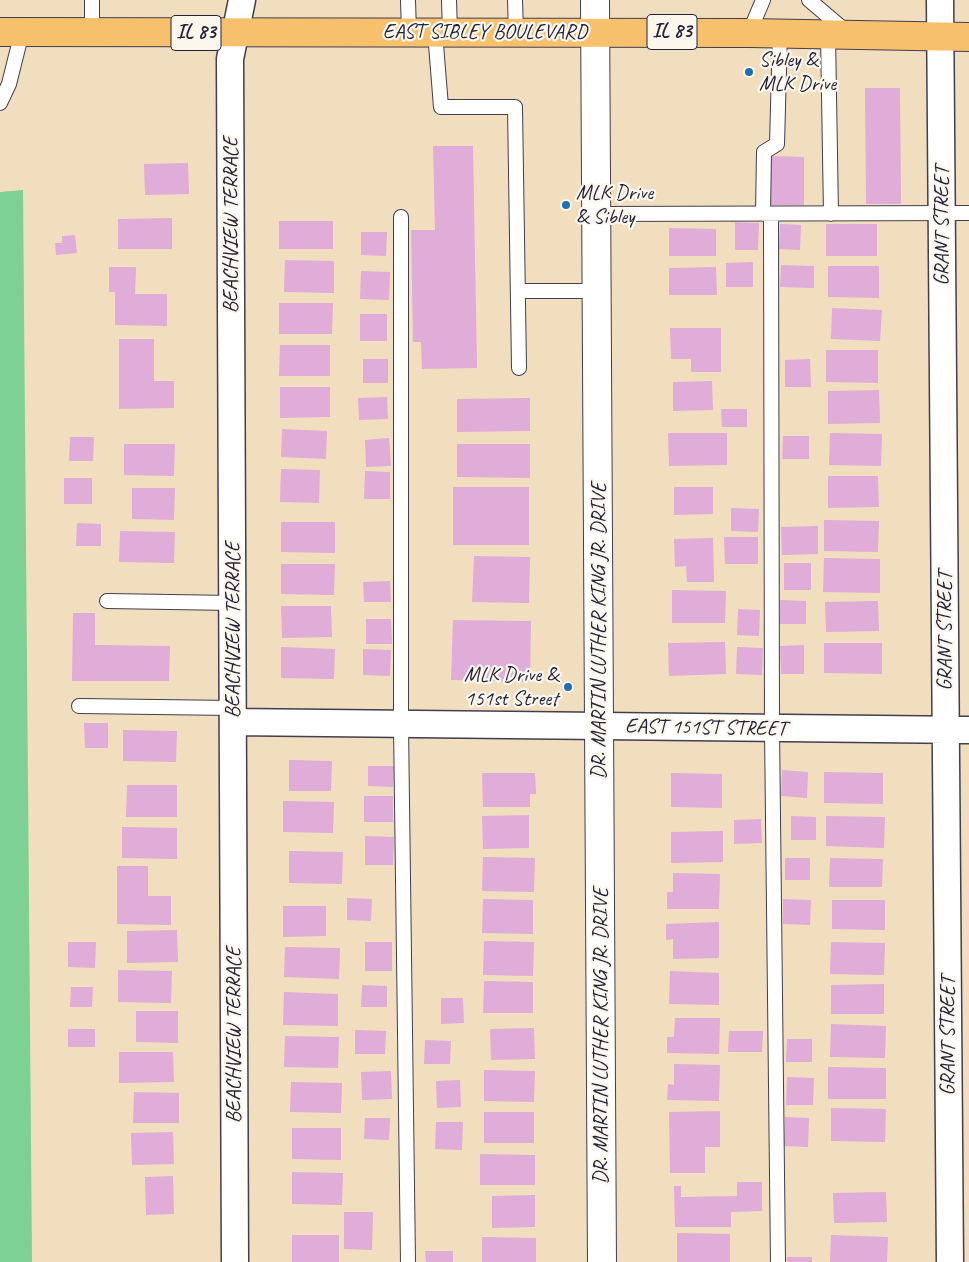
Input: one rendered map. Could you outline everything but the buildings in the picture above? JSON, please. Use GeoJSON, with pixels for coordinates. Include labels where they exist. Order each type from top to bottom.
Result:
{"type":"FeatureCollection","features":[{"type":"Feature","properties":{"kind":"main road","name":"EAST SIBLEY BOULEVARD"},"geometry":{"type":"LineString","coordinates":[[11,32],[595,32],[969,37]]}},
{"type":"Feature","properties":{"kind":"street","name":"BEACHVIEW TERRACE"},"geometry":{"type":"LineString","coordinates":[[235,1262],[230,59],[242,0]]}},
{"type":"Feature","properties":{"kind":"street","name":"DR. MARTIN LUTHER KING JR. DRIVE"},"geometry":{"type":"LineString","coordinates":[[595,0],[602,1262]]}},
{"type":"Feature","properties":{"kind":"street","name":"GRANT STREET"},"geometry":{"type":"LineString","coordinates":[[940,0],[942,213],[957,730],[950,1262]]}},
{"type":"Feature","properties":{"kind":"street","name":"EAST 151ST STREET"},"geometry":{"type":"LineString","coordinates":[[233,715],[401,725],[957,730]]}},
{"type":"Feature","properties":{"kind":"lane"},"geometry":{"type":"LineString","coordinates":[[92,0],[92,32]]}},
{"type":"Feature","properties":{"kind":"lane"},"geometry":{"type":"LineString","coordinates":[[408,0],[431,32],[441,108],[515,107],[519,368]]}},
{"type":"Feature","properties":{"kind":"lane"},"geometry":{"type":"LineString","coordinates":[[431,32],[449,0]]}},
{"type":"Feature","properties":{"kind":"lane"},"geometry":{"type":"LineString","coordinates":[[515,0],[516,32]]}},
{"type":"Feature","properties":{"kind":"lane"},"geometry":{"type":"LineString","coordinates":[[749,33],[762,0]]}},
{"type":"Feature","properties":{"kind":"lane"},"geometry":{"type":"LineString","coordinates":[[809,0],[839,35],[831,214]]}},
{"type":"Feature","properties":{"kind":"lane"},"geometry":{"type":"LineString","coordinates":[[0,104],[9,84],[11,32]]}},
{"type":"Feature","properties":{"kind":"lane"},"geometry":{"type":"LineString","coordinates":[[778,1262],[767,214],[764,152],[778,144],[780,33]]}},
{"type":"Feature","properties":{"kind":"lane"},"geometry":{"type":"LineString","coordinates":[[596,214],[969,213]]}},
{"type":"Feature","properties":{"kind":"lane"},"geometry":{"type":"LineString","coordinates":[[401,217],[401,725],[408,1262]]}},
{"type":"Feature","properties":{"kind":"lane"},"geometry":{"type":"LineString","coordinates":[[518,291],[597,291]]}},
{"type":"Feature","properties":{"kind":"lane"},"geometry":{"type":"LineString","coordinates":[[107,601],[233,603]]}},
{"type":"Feature","properties":{"kind":"lane"},"geometry":{"type":"LineString","coordinates":[[79,706],[233,715]]}},
{"type":"Feature","properties":{"kind":"green space"},"geometry":{"type":"Polygon","coordinates":[[[23,190],[32,1262],[0,1262],[0,192],[23,190]]]}},
{"type":"Feature","properties":{"kind":"place","name":"Sibley & MLK Drive"},"geometry":{"type":"Point","coordinates":[749,72]}},
{"type":"Feature","properties":{"kind":"place","name":"MLK Drive & Sibley"},"geometry":{"type":"Point","coordinates":[566,205]}},
{"type":"Feature","properties":{"kind":"place","name":"MLK Drive & 151st Street"},"geometry":{"type":"Point","coordinates":[568,687]}}]}
